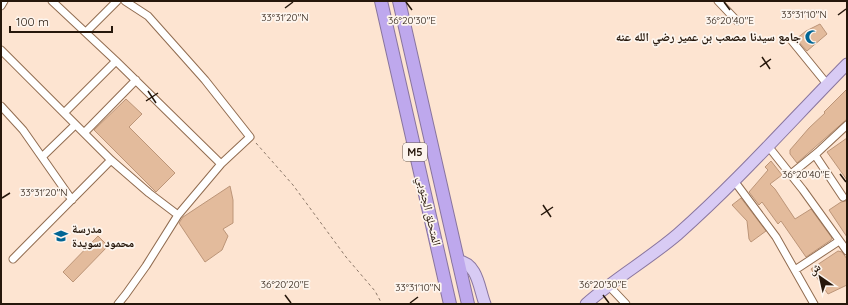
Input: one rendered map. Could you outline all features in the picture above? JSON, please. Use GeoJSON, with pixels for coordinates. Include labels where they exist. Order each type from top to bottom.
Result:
{"type":"FeatureCollection","features":[{"type":"Feature","properties":{"kind":"highway","name":"المتحلق الجنوبي"},"geometry":{"type":"LineString","coordinates":[[381,1],[450,304]]}},
{"type":"Feature","properties":{"kind":"highway","name":"المتحلق الجنوبي"},"geometry":{"type":"LineString","coordinates":[[399,1],[468,304]]}},
{"type":"Feature","properties":{"kind":"main road"},"geometry":{"type":"LineString","coordinates":[[611,288],[693,220],[754,160],[847,64]]}},
{"type":"Feature","properties":{"kind":"main road"},"geometry":{"type":"LineString","coordinates":[[586,304],[683,237],[738,186],[847,73]]}},
{"type":"Feature","properties":{"kind":"main road"},"geometry":{"type":"LineString","coordinates":[[458,261],[465,262],[473,269],[485,304]]}},
{"type":"Feature","properties":{"kind":"street"},"geometry":{"type":"LineString","coordinates":[[1,6],[4,1]]}},
{"type":"Feature","properties":{"kind":"street"},"geometry":{"type":"LineString","coordinates":[[52,1],[136,80],[221,164]]}},
{"type":"Feature","properties":{"kind":"street"},"geometry":{"type":"LineString","coordinates":[[86,32],[117,1]]}},
{"type":"Feature","properties":{"kind":"street"},"geometry":{"type":"LineString","coordinates":[[118,304],[146,266],[178,215],[221,164],[250,137],[205,80],[148,16],[125,1]]}},
{"type":"Feature","properties":{"kind":"street"},"geometry":{"type":"LineString","coordinates":[[718,1],[737,21]]}},
{"type":"Feature","properties":{"kind":"street"},"geometry":{"type":"LineString","coordinates":[[792,41],[827,84]]}},
{"type":"Feature","properties":{"kind":"street"},"geometry":{"type":"LineString","coordinates":[[1,50],[111,160],[149,193],[178,215]]}},
{"type":"Feature","properties":{"kind":"street"},"geometry":{"type":"LineString","coordinates":[[64,113],[116,61]]}},
{"type":"Feature","properties":{"kind":"street"},"geometry":{"type":"LineString","coordinates":[[84,133],[136,80]]}},
{"type":"Feature","properties":{"kind":"street"},"geometry":{"type":"LineString","coordinates":[[1,106],[23,130],[72,200]]}},
{"type":"Feature","properties":{"kind":"street"},"geometry":{"type":"LineString","coordinates":[[42,157],[75,125]]}},
{"type":"Feature","properties":{"kind":"street"},"geometry":{"type":"LineString","coordinates":[[791,174],[815,155],[847,125]]}},
{"type":"Feature","properties":{"kind":"street"},"geometry":{"type":"LineString","coordinates":[[772,151],[791,174],[847,251]]}},
{"type":"Feature","properties":{"kind":"street"},"geometry":{"type":"LineString","coordinates":[[815,155],[843,197]]}},
{"type":"Feature","properties":{"kind":"street"},"geometry":{"type":"LineString","coordinates":[[13,259],[111,160]]}},
{"type":"Feature","properties":{"kind":"street"},"geometry":{"type":"LineString","coordinates":[[738,186],[776,238],[814,304]]}},
{"type":"Feature","properties":{"kind":"street"},"geometry":{"type":"LineString","coordinates":[[795,270],[839,241]]}},
{"type":"Feature","properties":{"kind":"street"},"geometry":{"type":"LineString","coordinates":[[611,288],[626,304]]}},
{"type":"Feature","properties":{"kind":"path"},"geometry":{"type":"LineString","coordinates":[[250,137],[293,185],[346,257],[375,292],[382,304]]}},
{"type":"Feature","properties":{"kind":"building","name":"جامع سيدنا مصعب بن عمير رضي الله عنه"},"geometry":{"type":"Polygon","coordinates":[[[820,24],[827,34],[807,51],[796,39],[806,31],[820,24]]]}},
{"type":"Feature","properties":{"kind":"building"},"geometry":{"type":"Polygon","coordinates":[[[847,89],[847,119],[797,163],[790,154],[790,150],[847,89]]]}},
{"type":"Feature","properties":{"kind":"building"},"geometry":{"type":"Polygon","coordinates":[[[126,99],[142,114],[129,127],[175,173],[156,192],[94,130],[126,99]]]}},
{"type":"Feature","properties":{"kind":"building"},"geometry":{"type":"Polygon","coordinates":[[[847,138],[847,180],[827,152],[847,138]]]}},
{"type":"Feature","properties":{"kind":"building"},"geometry":{"type":"Polygon","coordinates":[[[771,161],[782,175],[770,184],[795,219],[811,209],[832,238],[806,257],[781,221],[778,224],[762,202],[759,205],[749,192],[768,170],[765,167],[771,161]]]}},
{"type":"Feature","properties":{"kind":"building"},"geometry":{"type":"Polygon","coordinates":[[[230,186],[233,200],[233,223],[223,229],[228,236],[222,250],[205,262],[179,223],[183,217],[230,186]]]}},
{"type":"Feature","properties":{"kind":"building"},"geometry":{"type":"Polygon","coordinates":[[[741,198],[766,231],[751,242],[749,239],[747,221],[732,205],[741,198]]]}},
{"type":"Feature","properties":{"kind":"building"},"geometry":{"type":"Polygon","coordinates":[[[846,201],[847,237],[829,210],[841,202],[846,201]]]}},
{"type":"Feature","properties":{"kind":"building"},"geometry":{"type":"Polygon","coordinates":[[[98,236],[108,246],[73,282],[63,272],[98,236]]]}},
{"type":"Feature","properties":{"kind":"building"},"geometry":{"type":"Polygon","coordinates":[[[838,251],[842,252],[847,259],[847,285],[828,294],[811,269],[838,251]]]}},
{"type":"Feature","properties":{"kind":"place","name":"جامع سيدنا مصعب بن عمير رضي الله عنه"},"geometry":{"type":"Point","coordinates":[812,37]}},
{"type":"Feature","properties":{"kind":"place","name":"مدرسة محمود سويدة"},"geometry":{"type":"Point","coordinates":[61,236]}}]}
